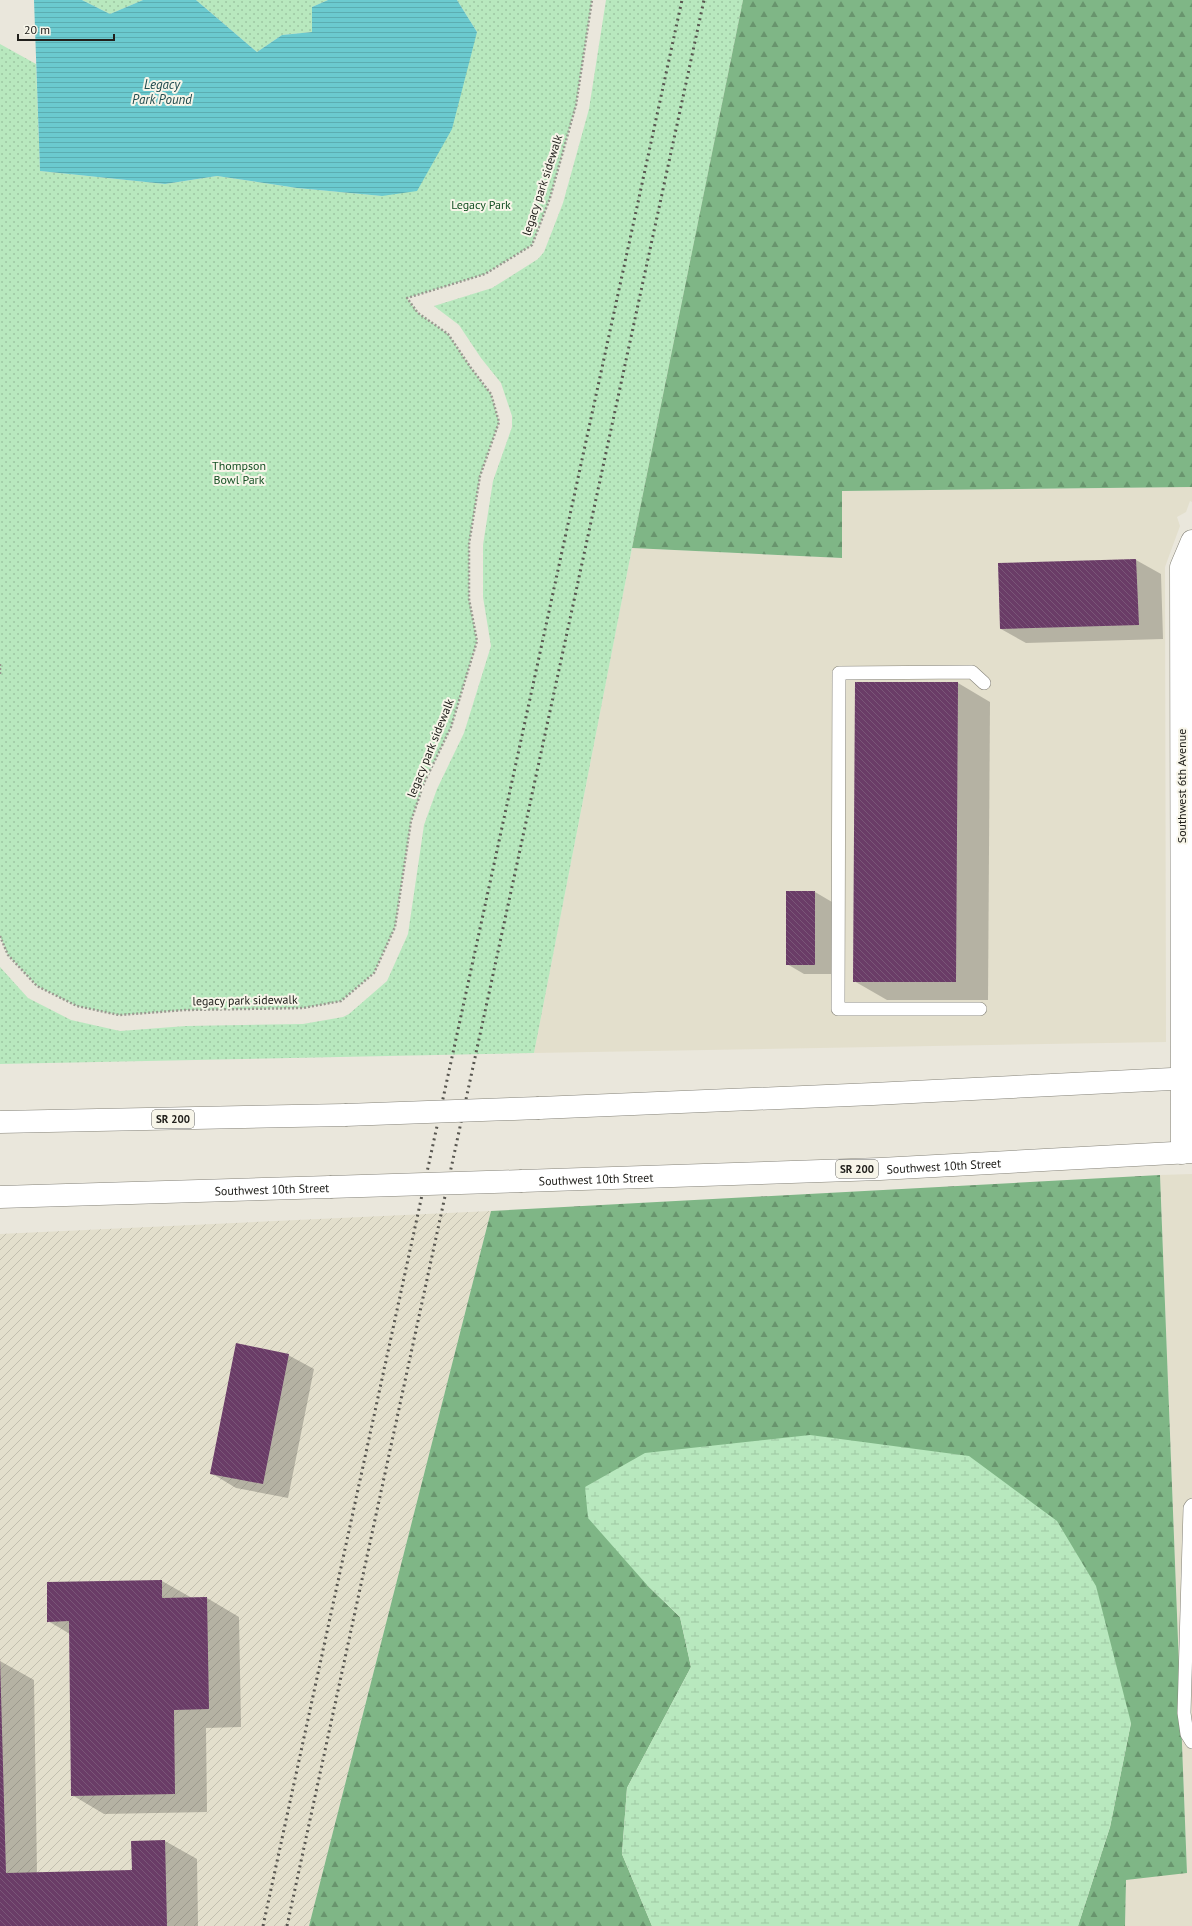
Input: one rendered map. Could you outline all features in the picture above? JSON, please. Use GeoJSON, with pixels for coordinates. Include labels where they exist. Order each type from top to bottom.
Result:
{"type":"FeatureCollection","features":[{"type":"Feature","properties":{"kind":"main road","name":"Southwest 6th Avenue"},"geometry":{"type":"LineString","coordinates":[[1187,1152],[1187,867],[1181,566],[1192,541]]}},
{"type":"Feature","properties":{"kind":"main road","name":"SR 200"},"geometry":{"type":"LineString","coordinates":[[0,1122],[345,1116],[873,1094],[1187,1078]]}},
{"type":"Feature","properties":{"kind":"main road","name":"Southwest 10th Street"},"geometry":{"type":"LineString","coordinates":[[0,1197],[880,1169],[1187,1152]]}},
{"type":"Feature","properties":{"kind":"lane"},"geometry":{"type":"LineString","coordinates":[[980,1009],[838,1009],[839,673],[972,672],[984,683]]}},
{"type":"Feature","properties":{"kind":"lane"},"geometry":{"type":"LineString","coordinates":[[1192,1505],[1190,1508],[1184,1713],[1187,1734],[1192,1742]]}},
{"type":"Feature","properties":{"kind":"path","name":"legacy park sidewalk"},"geometry":{"type":"LineString","coordinates":[[0,936],[8,955],[37,986],[77,1006],[119,1015],[185,1010],[303,1008],[341,1001],[374,973],[395,927],[411,821],[424,783],[450,727],[477,641],[469,599],[469,544],[480,476],[498,422],[491,394],[448,334],[418,313],[407,298],[485,274],[532,245],[550,198],[576,105],[592,0]]}},
{"type":"Feature","properties":{"kind":"path"},"geometry":{"type":"LineString","coordinates":[[0,664],[0,675]]}},
{"type":"Feature","properties":{"kind":"shaded area"},"geometry":{"type":"Polygon","coordinates":[[[1192,487],[1192,502],[1190,501],[1186,512],[1177,517],[1180,526],[1165,567],[1166,1042],[534,1053],[632,548],[842,558],[842,491],[1192,487]]]}},
{"type":"Feature","properties":{"kind":"shaded area"},"geometry":{"type":"Polygon","coordinates":[[[1192,1174],[1192,1926],[1125,1926],[1126,1880],[1187,1872],[1160,1175],[1192,1174]]]}},
{"type":"Feature","properties":{"kind":"shaded area"},"geometry":{"type":"Polygon","coordinates":[[[491,1211],[309,1926],[0,1926],[0,1234],[491,1211]]]}},
{"type":"Feature","properties":{"kind":"green space"},"geometry":{"type":"Polygon","coordinates":[[[82,0],[143,0],[110,14],[82,0]]]}},
{"type":"Feature","properties":{"kind":"green space"},"geometry":{"type":"Polygon","coordinates":[[[196,0],[328,0],[312,7],[312,32],[282,35],[257,52],[196,0]]]}},
{"type":"Feature","properties":{"kind":"green space","name":"Thompson Bowl Park"},"geometry":{"type":"Polygon","coordinates":[[[457,0],[592,0],[576,105],[550,198],[532,245],[485,274],[407,298],[418,313],[448,334],[491,394],[499,422],[480,476],[469,544],[469,599],[477,641],[451,727],[424,783],[411,821],[395,927],[374,973],[341,1001],[303,1008],[185,1010],[119,1015],[77,1006],[37,986],[8,955],[0,936],[0,44],[36,64],[40,171],[165,184],[217,176],[297,188],[382,196],[477,32],[457,0]]]}},
{"type":"Feature","properties":{"kind":"green space"},"geometry":{"type":"Polygon","coordinates":[[[606,0],[743,0],[632,548],[534,1053],[0,1064],[0,967],[28,998],[71,1020],[120,1031],[186,1026],[303,1024],[343,1017],[349,1014],[387,981],[408,934],[424,825],[437,789],[464,733],[491,646],[483,597],[483,545],[493,481],[512,427],[512,416],[501,383],[481,358],[459,325],[434,306],[492,288],[538,259],[544,252],[563,203],[589,109],[606,0]]]}},
{"type":"Feature","properties":{"kind":"green space"},"geometry":{"type":"Polygon","coordinates":[[[743,0],[1192,0],[1192,487],[842,491],[842,558],[632,548],[743,0]]]}},
{"type":"Feature","properties":{"kind":"green space"},"geometry":{"type":"Polygon","coordinates":[[[1160,1175],[1187,1873],[1126,1880],[1125,1926],[1078,1926],[1110,1827],[1131,1723],[647,1585],[680,1617],[691,1667],[627,1788],[622,1854],[652,1926],[309,1926],[491,1211],[1160,1175]]]}},
{"type":"Feature","properties":{"kind":"green space"},"geometry":{"type":"Polygon","coordinates":[[[810,1435],[969,1456],[1057,1521],[1096,1586],[1131,1723],[1110,1827],[1078,1926],[652,1926],[622,1854],[627,1788],[691,1667],[680,1617],[647,1585],[588,1518],[585,1487],[645,1453],[810,1435]]]}},
{"type":"Feature","properties":{"kind":"water","name":"Legacy Park Pound"},"geometry":{"type":"Polygon","coordinates":[[[34,0],[82,0],[110,14],[143,0],[196,0],[257,52],[282,35],[312,32],[312,7],[328,0],[457,0],[477,32],[452,129],[417,191],[382,196],[297,188],[217,176],[165,184],[40,171],[34,0]]]}},
{"type":"Feature","properties":{"kind":"building"},"geometry":{"type":"Polygon","coordinates":[[[1136,559],[1139,625],[1000,629],[998,563],[1136,559]]]}},
{"type":"Feature","properties":{"kind":"building"},"geometry":{"type":"Polygon","coordinates":[[[855,682],[958,682],[956,982],[853,982],[855,682]]]}},
{"type":"Feature","properties":{"kind":"building"},"geometry":{"type":"Polygon","coordinates":[[[786,891],[815,891],[815,965],[786,965],[786,891]]]}},
{"type":"Feature","properties":{"kind":"building"},"geometry":{"type":"Polygon","coordinates":[[[236,1343],[289,1354],[263,1484],[210,1474],[236,1343]]]}},
{"type":"Feature","properties":{"kind":"building"},"geometry":{"type":"Polygon","coordinates":[[[162,1580],[162,1598],[207,1597],[209,1709],[174,1710],[175,1794],[71,1796],[69,1621],[47,1622],[47,1582],[162,1580]]]}},
{"type":"Feature","properties":{"kind":"building"},"geometry":{"type":"Polygon","coordinates":[[[0,1658],[6,1873],[132,1870],[131,1841],[165,1840],[167,1926],[0,1926],[0,1658]]]}},
{"type":"Feature","properties":{"kind":"railway"},"geometry":{"type":"LineString","coordinates":[[263,1926],[682,0]]}},
{"type":"Feature","properties":{"kind":"railway"},"geometry":{"type":"LineString","coordinates":[[287,1926],[704,0]]}},
{"type":"Feature","properties":{"kind":"park label","name":"Legacy Park"},"geometry":{"type":"Point","coordinates":[481,204]}}]}
